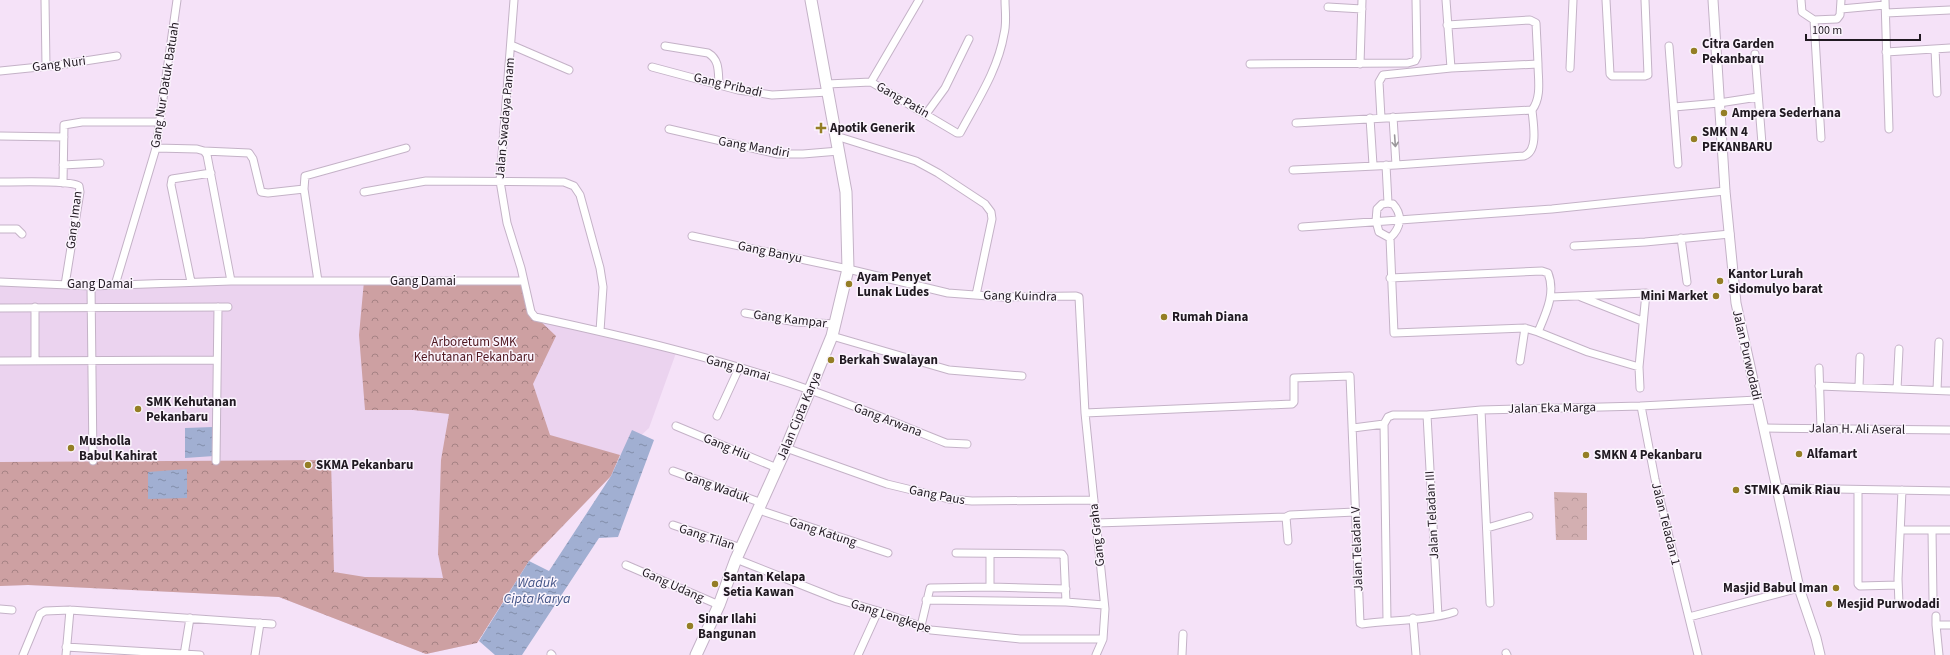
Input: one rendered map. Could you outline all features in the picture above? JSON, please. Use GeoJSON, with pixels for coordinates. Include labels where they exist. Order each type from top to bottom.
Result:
{"type":"FeatureCollection","features":[{"type":"Feature","properties":{"kind":"main road","name":"Jalan Cipta Karya"},"geometry":{"type":"LineString","coordinates":[[696,655],[719,605],[736,559],[811,390],[836,324],[848,269],[846,192],[811,0]]}},
{"type":"Feature","properties":{"kind":"street"},"geometry":{"type":"LineString","coordinates":[[45,0],[46,66]]}},
{"type":"Feature","properties":{"kind":"street","name":"Gang Nur Datuk Batuah"},"geometry":{"type":"LineString","coordinates":[[115,285],[156,148],[177,0]]}},
{"type":"Feature","properties":{"kind":"street","name":"Jalan Swadaya Panam"},"geometry":{"type":"LineString","coordinates":[[514,0],[500,181],[507,224],[523,281]]}},
{"type":"Feature","properties":{"kind":"street"},"geometry":{"type":"LineString","coordinates":[[871,82],[919,0]]}},
{"type":"Feature","properties":{"kind":"street","name":"Gang Patin"},"geometry":{"type":"LineString","coordinates":[[828,88],[871,82],[957,133],[960,133],[1000,55],[1005,32],[1005,0]]}},
{"type":"Feature","properties":{"kind":"street"},"geometry":{"type":"LineString","coordinates":[[1360,64],[1362,0]]}},
{"type":"Feature","properties":{"kind":"street"},"geometry":{"type":"LineString","coordinates":[[1250,64],[1360,64],[1408,63],[1415,61],[1417,57],[1416,0]]}},
{"type":"Feature","properties":{"kind":"street"},"geometry":{"type":"LineString","coordinates":[[1446,0],[1451,68]]}},
{"type":"Feature","properties":{"kind":"street"},"geometry":{"type":"LineString","coordinates":[[1570,68],[1573,0]]}},
{"type":"Feature","properties":{"kind":"street"},"geometry":{"type":"LineString","coordinates":[[1606,0],[1610,74],[1612,76],[1645,76],[1648,75],[1645,0]]}},
{"type":"Feature","properties":{"kind":"street","name":"Jalan Purwodadi"},"geometry":{"type":"LineString","coordinates":[[1713,0],[1725,191],[1736,303],[1799,588],[1816,638],[1820,655]]}},
{"type":"Feature","properties":{"kind":"street"},"geometry":{"type":"LineString","coordinates":[[1801,0],[1802,12],[1814,20],[1838,19],[1841,9],[1841,0]]}},
{"type":"Feature","properties":{"kind":"street"},"geometry":{"type":"LineString","coordinates":[[1841,9],[1885,2],[1889,129]]}},
{"type":"Feature","properties":{"kind":"street"},"geometry":{"type":"LineString","coordinates":[[1328,7],[1362,9]]}},
{"type":"Feature","properties":{"kind":"street"},"geometry":{"type":"LineString","coordinates":[[1886,13],[1950,10]]}},
{"type":"Feature","properties":{"kind":"street"},"geometry":{"type":"LineString","coordinates":[[1293,170],[1396,165],[1530,154],[1533,148],[1532,110],[1537,104],[1539,92],[1536,23],[1530,20],[1447,25]]}},
{"type":"Feature","properties":{"kind":"street"},"geometry":{"type":"LineString","coordinates":[[1814,20],[1821,138]]}},
{"type":"Feature","properties":{"kind":"street"},"geometry":{"type":"LineString","coordinates":[[926,114],[945,88],[969,38]]}},
{"type":"Feature","properties":{"kind":"street"},"geometry":{"type":"LineString","coordinates":[[511,45],[569,70]]}},
{"type":"Feature","properties":{"kind":"street"},"geometry":{"type":"LineString","coordinates":[[666,46],[708,53],[714,57],[717,63],[719,84]]}},
{"type":"Feature","properties":{"kind":"street"},"geometry":{"type":"LineString","coordinates":[[1669,46],[1678,164]]}},
{"type":"Feature","properties":{"kind":"street"},"geometry":{"type":"LineString","coordinates":[[1886,52],[1950,48]]}},
{"type":"Feature","properties":{"kind":"street"},"geometry":{"type":"LineString","coordinates":[[1936,49],[1937,92]]}},
{"type":"Feature","properties":{"kind":"street"},"geometry":{"type":"LineString","coordinates":[[1755,54],[1762,144]]}},
{"type":"Feature","properties":{"kind":"street","name":"Gang Nuri"},"geometry":{"type":"LineString","coordinates":[[0,71],[117,56]]}},
{"type":"Feature","properties":{"kind":"street"},"geometry":{"type":"LineString","coordinates":[[1381,118],[1379,82],[1383,75],[1451,68],[1538,64]]}},
{"type":"Feature","properties":{"kind":"street","name":"Gang Pribadi"},"geometry":{"type":"LineString","coordinates":[[652,68],[738,90],[772,94],[828,88]]}},
{"type":"Feature","properties":{"kind":"street"},"geometry":{"type":"LineString","coordinates":[[1674,107],[1719,103],[1758,97]]}},
{"type":"Feature","properties":{"kind":"street"},"geometry":{"type":"LineString","coordinates":[[1296,123],[1532,110]]}},
{"type":"Feature","properties":{"kind":"street"},"geometry":{"type":"LineString","coordinates":[[1393,117],[1396,165]]}},
{"type":"Feature","properties":{"kind":"street"},"geometry":{"type":"LineString","coordinates":[[1370,118],[1373,165]]}},
{"type":"Feature","properties":{"kind":"street"},"geometry":{"type":"LineString","coordinates":[[62,183],[64,125],[82,122],[160,122]]}},
{"type":"Feature","properties":{"kind":"street","name":"Gang Mandiri"},"geometry":{"type":"LineString","coordinates":[[669,129],[778,154],[803,154],[839,151]]}},
{"type":"Feature","properties":{"kind":"street"},"geometry":{"type":"LineString","coordinates":[[0,136],[64,137]]}},
{"type":"Feature","properties":{"kind":"street"},"geometry":{"type":"LineString","coordinates":[[836,136],[916,161],[938,173],[985,204],[991,212],[992,219],[976,295]]}},
{"type":"Feature","properties":{"kind":"street"},"geometry":{"type":"LineString","coordinates":[[156,148],[197,149],[204,151],[249,153],[253,159],[261,192],[268,193],[304,189]]}},
{"type":"Feature","properties":{"kind":"street"},"geometry":{"type":"LineString","coordinates":[[318,281],[304,189],[305,176],[310,173],[406,148]]}},
{"type":"Feature","properties":{"kind":"street"},"geometry":{"type":"LineString","coordinates":[[204,151],[210,173],[231,281]]}},
{"type":"Feature","properties":{"kind":"street"},"geometry":{"type":"LineString","coordinates":[[63,165],[100,163]]}},
{"type":"Feature","properties":{"kind":"street"},"geometry":{"type":"LineString","coordinates":[[1386,165],[1388,203]]}},
{"type":"Feature","properties":{"kind":"street"},"geometry":{"type":"LineString","coordinates":[[190,282],[171,185],[172,179],[210,173]]}},
{"type":"Feature","properties":{"kind":"street"},"geometry":{"type":"LineString","coordinates":[[364,192],[426,181],[564,182],[574,186],[580,195],[600,268],[603,287],[600,331]]}},
{"type":"Feature","properties":{"kind":"street","name":"Gang Iman"},"geometry":{"type":"LineString","coordinates":[[0,182],[78,184],[80,188],[65,285]]}},
{"type":"Feature","properties":{"kind":"street"},"geometry":{"type":"LineString","coordinates":[[1302,227],[1552,209],[1725,191]]}},
{"type":"Feature","properties":{"kind":"street"},"geometry":{"type":"LineString","coordinates":[[1390,238],[1379,232],[1376,222],[1377,209],[1382,204],[1388,203],[1393,204],[1398,209],[1400,221],[1395,233],[1390,238],[1390,278],[1394,333],[1525,328],[1588,352],[1639,367]]}},
{"type":"Feature","properties":{"kind":"street"},"geometry":{"type":"LineString","coordinates":[[0,229],[17,229],[22,234]]}},
{"type":"Feature","properties":{"kind":"street"},"geometry":{"type":"LineString","coordinates":[[1574,246],[1730,234]]}},
{"type":"Feature","properties":{"kind":"street","name":"Gang Banyu"},"geometry":{"type":"LineString","coordinates":[[692,236],[848,269]]}},
{"type":"Feature","properties":{"kind":"street"},"geometry":{"type":"LineString","coordinates":[[1681,238],[1687,282]]}},
{"type":"Feature","properties":{"kind":"street","name":"Gang Kuindra"},"geometry":{"type":"LineString","coordinates":[[848,269],[948,292],[1002,297],[1079,297],[1085,414]]}},
{"type":"Feature","properties":{"kind":"street"},"geometry":{"type":"LineString","coordinates":[[1390,278],[1542,271],[1548,273],[1551,280],[1551,297],[1538,332]]}},
{"type":"Feature","properties":{"kind":"street","name":"Gang Damai"},"geometry":{"type":"LineString","coordinates":[[0,282],[91,286],[231,281],[523,281],[531,312],[534,316],[600,331],[738,368],[811,390]]}},
{"type":"Feature","properties":{"kind":"street"},"geometry":{"type":"LineString","coordinates":[[91,286],[93,461]]}},
{"type":"Feature","properties":{"kind":"street"},"geometry":{"type":"LineString","coordinates":[[1551,297],[1646,293],[1642,322],[1639,367],[1640,388]]}},
{"type":"Feature","properties":{"kind":"street"},"geometry":{"type":"LineString","coordinates":[[1579,297],[1642,322]]}},
{"type":"Feature","properties":{"kind":"street"},"geometry":{"type":"LineString","coordinates":[[35,307],[35,360]]}},
{"type":"Feature","properties":{"kind":"street"},"geometry":{"type":"LineString","coordinates":[[216,461],[218,307]]}},
{"type":"Feature","properties":{"kind":"street"},"geometry":{"type":"LineString","coordinates":[[0,308],[228,307]]}},
{"type":"Feature","properties":{"kind":"street","name":"Gang Kampar"},"geometry":{"type":"LineString","coordinates":[[744,313],[796,322],[836,324]]}},
{"type":"Feature","properties":{"kind":"street"},"geometry":{"type":"LineString","coordinates":[[1520,360],[1525,328]]}},
{"type":"Feature","properties":{"kind":"street"},"geometry":{"type":"LineString","coordinates":[[832,336],[949,370],[1022,376]]}},
{"type":"Feature","properties":{"kind":"street"},"geometry":{"type":"LineString","coordinates":[[1937,390],[1939,342]]}},
{"type":"Feature","properties":{"kind":"street"},"geometry":{"type":"LineString","coordinates":[[1897,389],[1899,348]]}},
{"type":"Feature","properties":{"kind":"street"},"geometry":{"type":"LineString","coordinates":[[1859,387],[1860,357]]}},
{"type":"Feature","properties":{"kind":"street"},"geometry":{"type":"LineString","coordinates":[[0,361],[217,360]]}},
{"type":"Feature","properties":{"kind":"street"},"geometry":{"type":"LineString","coordinates":[[717,416],[738,368]]}},
{"type":"Feature","properties":{"kind":"street"},"geometry":{"type":"LineString","coordinates":[[1819,368],[1821,428]]}},
{"type":"Feature","properties":{"kind":"street","name":"Jalan Teladan V"},"geometry":{"type":"LineString","coordinates":[[1085,414],[1292,404],[1294,402],[1294,378],[1350,376],[1360,623],[1438,616],[1454,612]]}},
{"type":"Feature","properties":{"kind":"street"},"geometry":{"type":"LineString","coordinates":[[1819,386],[1950,391]]}},
{"type":"Feature","properties":{"kind":"street","name":"Gang Arwana"},"geometry":{"type":"LineString","coordinates":[[811,390],[946,443],[967,444]]}},
{"type":"Feature","properties":{"kind":"street","name":"Jalan Eka Marga"},"geometry":{"type":"LineString","coordinates":[[1353,428],[1384,424],[1388,417],[1392,415],[1427,415],[1481,410],[1641,406],[1757,400]]}},
{"type":"Feature","properties":{"kind":"street","name":"Jalan Teladan 1"},"geometry":{"type":"LineString","coordinates":[[1641,406],[1655,480],[1698,655]]}},
{"type":"Feature","properties":{"kind":"street"},"geometry":{"type":"LineString","coordinates":[[1481,410],[1490,603]]}},
{"type":"Feature","properties":{"kind":"street","name":"Gang Graha"},"geometry":{"type":"LineString","coordinates":[[1085,414],[1104,605],[1103,639],[1096,655]]}},
{"type":"Feature","properties":{"kind":"street","name":"Jalan Teladan III"},"geometry":{"type":"LineString","coordinates":[[1427,415],[1438,616]]}},
{"type":"Feature","properties":{"kind":"street"},"geometry":{"type":"LineString","coordinates":[[1384,424],[1387,620]]}},
{"type":"Feature","properties":{"kind":"street","name":"Gang Hiu"},"geometry":{"type":"LineString","coordinates":[[676,426],[777,468]]}},
{"type":"Feature","properties":{"kind":"street","name":"Jalan H. Ali Aseral"},"geometry":{"type":"LineString","coordinates":[[1764,428],[1950,430]]}},
{"type":"Feature","properties":{"kind":"street","name":"Gang Paus"},"geometry":{"type":"LineString","coordinates":[[786,448],[887,484],[949,499],[972,501],[1094,500]]}},
{"type":"Feature","properties":{"kind":"street","name":"Gang Waduk"},"geometry":{"type":"LineString","coordinates":[[673,470],[760,507]]}},
{"type":"Feature","properties":{"kind":"street"},"geometry":{"type":"LineString","coordinates":[[1777,488],[1950,491]]}},
{"type":"Feature","properties":{"kind":"street"},"geometry":{"type":"LineString","coordinates":[[1858,490],[1858,584],[1860,586],[1898,585]]}},
{"type":"Feature","properties":{"kind":"street"},"geometry":{"type":"LineString","coordinates":[[1899,604],[1898,585],[1902,490]]}},
{"type":"Feature","properties":{"kind":"street","name":"Gang Katung"},"geometry":{"type":"LineString","coordinates":[[760,507],[888,552]]}},
{"type":"Feature","properties":{"kind":"street"},"geometry":{"type":"LineString","coordinates":[[1096,523],[1286,517],[1355,512]]}},
{"type":"Feature","properties":{"kind":"street"},"geometry":{"type":"LineString","coordinates":[[1487,528],[1529,516]]}},
{"type":"Feature","properties":{"kind":"street"},"geometry":{"type":"LineString","coordinates":[[1286,517],[1288,540]]}},
{"type":"Feature","properties":{"kind":"street","name":"Gang Tilan"},"geometry":{"type":"LineString","coordinates":[[673,525],[741,548]]}},
{"type":"Feature","properties":{"kind":"street"},"geometry":{"type":"LineString","coordinates":[[1901,530],[1950,530]]}},
{"type":"Feature","properties":{"kind":"street"},"geometry":{"type":"LineString","coordinates":[[1932,530],[1933,600]]}},
{"type":"Feature","properties":{"kind":"street"},"geometry":{"type":"LineString","coordinates":[[956,553],[1062,554],[1064,557],[1066,602]]}},
{"type":"Feature","properties":{"kind":"street"},"geometry":{"type":"LineString","coordinates":[[990,554],[990,587]]}},
{"type":"Feature","properties":{"kind":"street","name":"Gang Lengkepe"},"geometry":{"type":"LineString","coordinates":[[736,559],[836,599],[878,611],[931,630],[1020,639],[1103,639]]}},
{"type":"Feature","properties":{"kind":"street","name":"Gang Udang"},"geometry":{"type":"LineString","coordinates":[[626,565],[719,605]]}},
{"type":"Feature","properties":{"kind":"street"},"geometry":{"type":"LineString","coordinates":[[921,626],[930,588],[990,587],[1066,589]]}},
{"type":"Feature","properties":{"kind":"street"},"geometry":{"type":"LineString","coordinates":[[1689,617],[1799,588]]}},
{"type":"Feature","properties":{"kind":"street"},"geometry":{"type":"LineString","coordinates":[[926,600],[1066,602],[1104,605]]}},
{"type":"Feature","properties":{"kind":"street"},"geometry":{"type":"LineString","coordinates":[[0,609],[12,610]]}},
{"type":"Feature","properties":{"kind":"street"},"geometry":{"type":"LineString","coordinates":[[66,655],[70,610]]}},
{"type":"Feature","properties":{"kind":"street"},"geometry":{"type":"LineString","coordinates":[[23,655],[40,614],[45,611],[70,610],[272,624]]}},
{"type":"Feature","properties":{"kind":"street"},"geometry":{"type":"LineString","coordinates":[[858,655],[878,611]]}},
{"type":"Feature","properties":{"kind":"street"},"geometry":{"type":"LineString","coordinates":[[1936,616],[1939,655]]}},
{"type":"Feature","properties":{"kind":"street"},"geometry":{"type":"LineString","coordinates":[[184,655],[190,618]]}},
{"type":"Feature","properties":{"kind":"street"},"geometry":{"type":"LineString","coordinates":[[1413,618],[1416,655]]}},
{"type":"Feature","properties":{"kind":"street"},"geometry":{"type":"LineString","coordinates":[[255,655],[260,623]]}},
{"type":"Feature","properties":{"kind":"street"},"geometry":{"type":"LineString","coordinates":[[1936,626],[1950,625]]}},
{"type":"Feature","properties":{"kind":"street"},"geometry":{"type":"LineString","coordinates":[[1182,655],[1183,634]]}},
{"type":"Feature","properties":{"kind":"street"},"geometry":{"type":"LineString","coordinates":[[66,647],[200,655]]}},
{"type":"Feature","properties":{"kind":"shaded area","name":"SKMA Pekanbaru"},"geometry":{"type":"Polygon","coordinates":[[[469,281],[528,315],[676,353],[649,428],[620,455],[611,476],[529,561],[477,643],[426,654],[279,597],[28,585],[0,586],[0,282],[91,286],[469,281]]]}},
{"type":"Feature","properties":{"kind":"green space","name":"Arboretum SMK Kehutanan Pekanbaru"},"geometry":{"type":"Polygon","coordinates":[[[364,281],[523,281],[535,316],[556,336],[533,384],[550,435],[620,455],[611,476],[529,561],[477,643],[426,654],[279,597],[28,585],[0,586],[0,462],[331,460],[334,572],[365,577],[443,578],[438,554],[441,460],[449,414],[413,410],[365,410],[359,335],[364,281]]]}},
{"type":"Feature","properties":{"kind":"green space"},"geometry":{"type":"Polygon","coordinates":[[[1554,492],[1587,493],[1587,540],[1556,540],[1554,492]]]}},
{"type":"Feature","properties":{"kind":"water"},"geometry":{"type":"Polygon","coordinates":[[[213,427],[214,456],[185,458],[185,428],[213,427]]]}},
{"type":"Feature","properties":{"kind":"water","name":"Waduk Cipta Karya"},"geometry":{"type":"Polygon","coordinates":[[[632,430],[654,440],[618,537],[599,538],[522,655],[495,655],[479,641],[529,561],[549,571],[611,476],[632,430]]]}},
{"type":"Feature","properties":{"kind":"water"},"geometry":{"type":"Polygon","coordinates":[[[187,469],[187,498],[148,499],[148,472],[187,469]]]}},
{"type":"Feature","properties":{"kind":"place","name":"Citra Garden Pekanbaru"},"geometry":{"type":"Point","coordinates":[1694,51]}},
{"type":"Feature","properties":{"kind":"place","name":"Ampera Sederhana"},"geometry":{"type":"Point","coordinates":[1724,113]}},
{"type":"Feature","properties":{"kind":"place","name":"Apotik Generik"},"geometry":{"type":"Point","coordinates":[821,128]}},
{"type":"Feature","properties":{"kind":"place","name":"SMK N 4 PEKANBARU"},"geometry":{"type":"Point","coordinates":[1694,139]}},
{"type":"Feature","properties":{"kind":"place","name":"Kantor Lurah Sidomulyo barat"},"geometry":{"type":"Point","coordinates":[1720,281]}},
{"type":"Feature","properties":{"kind":"place","name":"Ayam Penyet Lunak Ludes"},"geometry":{"type":"Point","coordinates":[849,284]}},
{"type":"Feature","properties":{"kind":"place","name":"Mini Market"},"geometry":{"type":"Point","coordinates":[1716,296]}},
{"type":"Feature","properties":{"kind":"place","name":"Rumah Diana"},"geometry":{"type":"Point","coordinates":[1164,317]}},
{"type":"Feature","properties":{"kind":"place","name":"Berkah Swalayan"},"geometry":{"type":"Point","coordinates":[831,360]}},
{"type":"Feature","properties":{"kind":"place","name":"SMK Kehutanan Pekanbaru"},"geometry":{"type":"Point","coordinates":[138,409]}},
{"type":"Feature","properties":{"kind":"place","name":"Musholla Babul Kahirat"},"geometry":{"type":"Point","coordinates":[71,448]}},
{"type":"Feature","properties":{"kind":"place","name":"Alfamart"},"geometry":{"type":"Point","coordinates":[1799,454]}},
{"type":"Feature","properties":{"kind":"place","name":"SMKN 4 Pekanbaru"},"geometry":{"type":"Point","coordinates":[1586,455]}},
{"type":"Feature","properties":{"kind":"place","name":"SKMA Pekanbaru"},"geometry":{"type":"Point","coordinates":[308,465]}},
{"type":"Feature","properties":{"kind":"place","name":"STMIK Amik Riau"},"geometry":{"type":"Point","coordinates":[1736,490]}},
{"type":"Feature","properties":{"kind":"place","name":"Santan Kelapa Setia Kawan"},"geometry":{"type":"Point","coordinates":[715,584]}},
{"type":"Feature","properties":{"kind":"place","name":"Masjid Babul Iman"},"geometry":{"type":"Point","coordinates":[1836,588]}},
{"type":"Feature","properties":{"kind":"place","name":"Mesjid Purwodadi"},"geometry":{"type":"Point","coordinates":[1829,604]}},
{"type":"Feature","properties":{"kind":"place","name":"Sinar Ilahi Bangunan"},"geometry":{"type":"Point","coordinates":[690,626]}}]}
